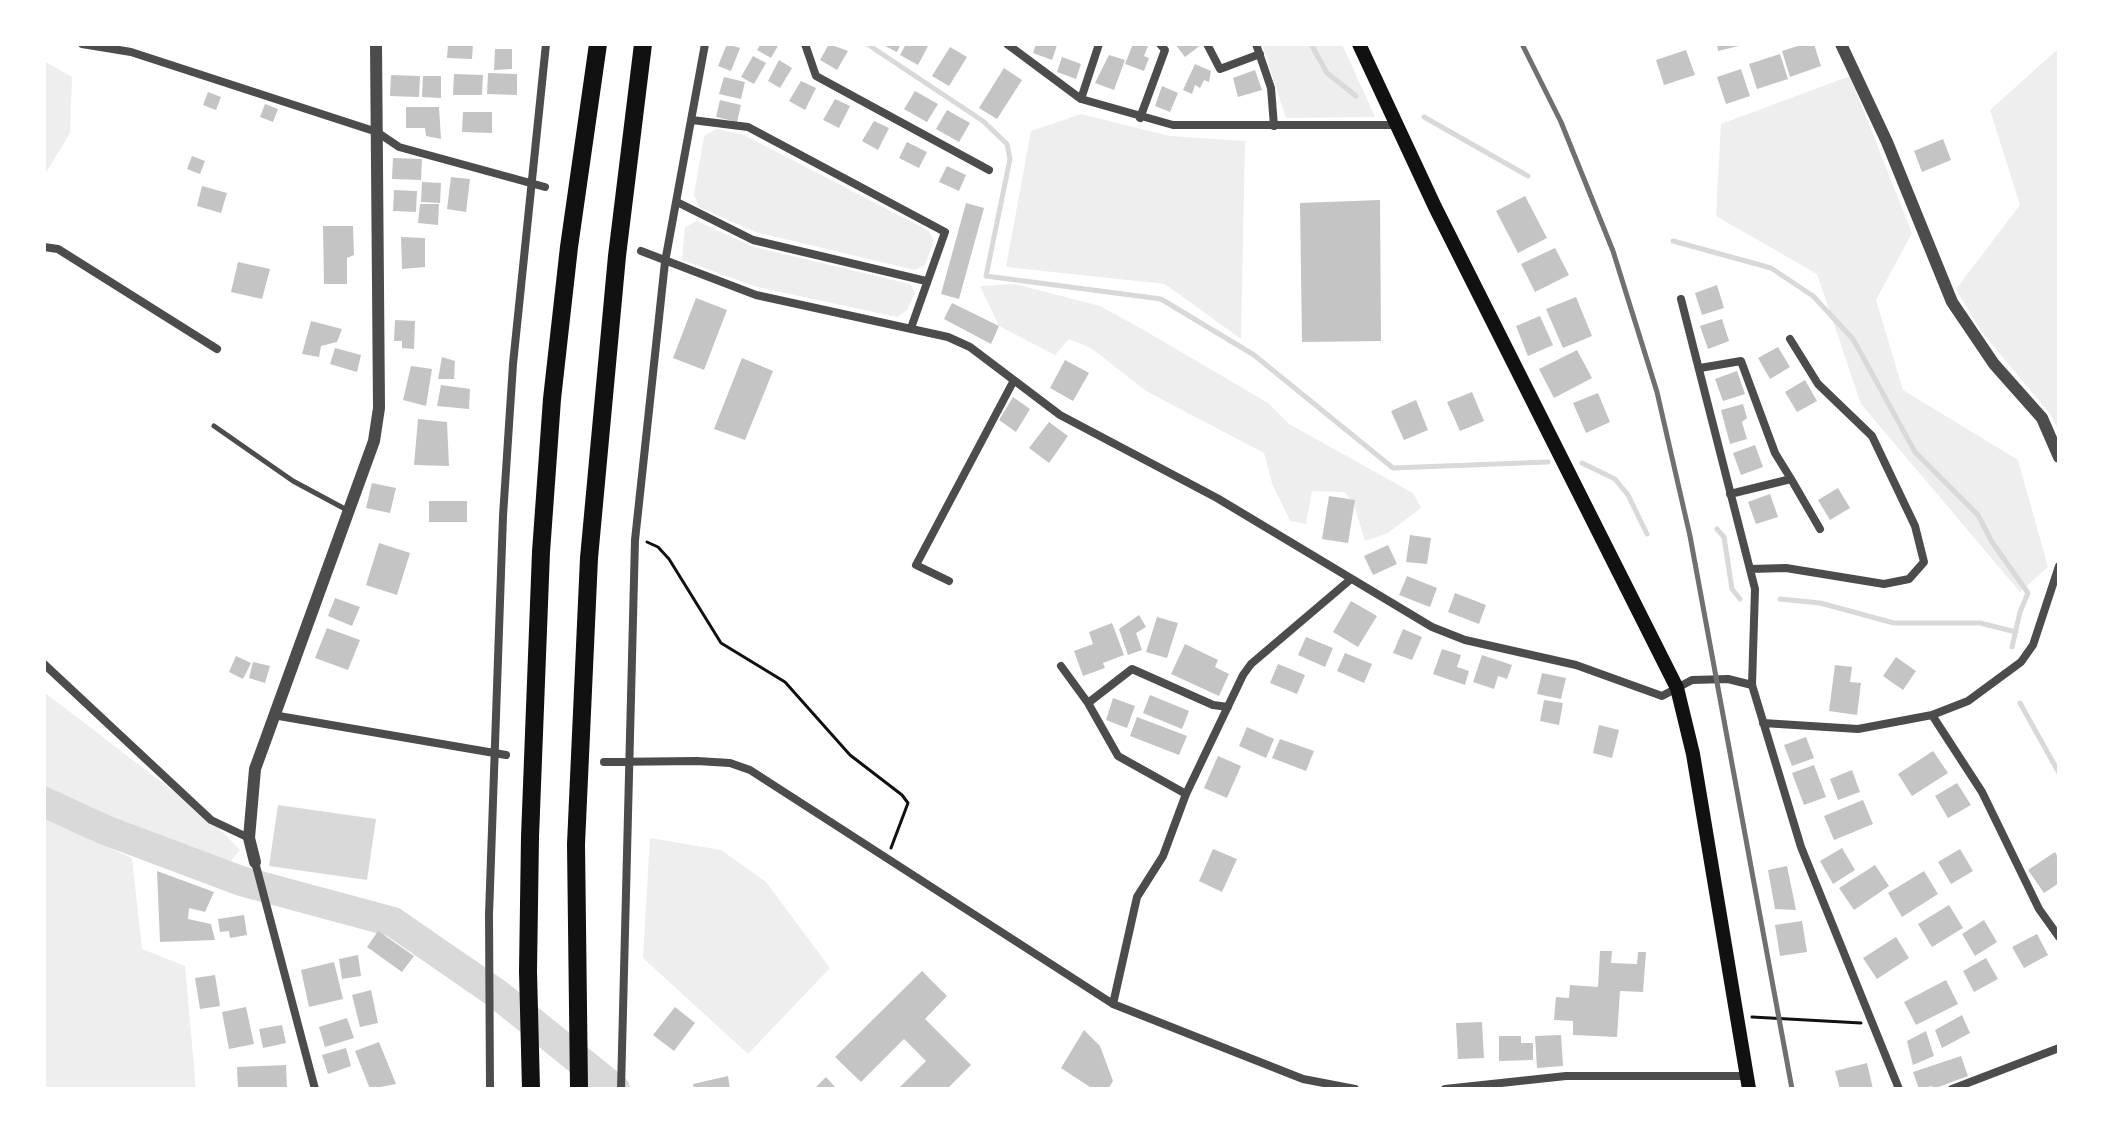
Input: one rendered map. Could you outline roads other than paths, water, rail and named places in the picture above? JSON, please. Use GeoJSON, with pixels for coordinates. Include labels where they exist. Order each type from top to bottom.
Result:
{"type":"FeatureCollection","features":[{"type":"Feature","properties":{"kind":"highway"},"geometry":{"type":"LineString","coordinates":[[531,1081],[528,971],[533,703],[550,430],[569,247],[598,44]]}},
{"type":"Feature","properties":{"kind":"highway"},"geometry":{"type":"LineString","coordinates":[[579,1088],[576,844],[589,558],[617,256],[643,44]]}},
{"type":"Feature","properties":{"kind":"main road"},"geometry":{"type":"LineString","coordinates":[[1359,44],[1435,207],[1677,688],[1693,754],[1748,1083]]}},
{"type":"Feature","properties":{"kind":"street"},"geometry":{"type":"LineString","coordinates":[[82,44],[132,48],[377,132],[399,147],[545,187]]}},
{"type":"Feature","properties":{"kind":"street"},"geometry":{"type":"LineString","coordinates":[[315,1089],[249,838],[255,769],[374,441],[379,408],[376,44]]}},
{"type":"Feature","properties":{"kind":"street"},"geometry":{"type":"LineString","coordinates":[[490,1089],[489,962],[494,753],[505,486],[546,44]]}},
{"type":"Feature","properties":{"kind":"street"},"geometry":{"type":"LineString","coordinates":[[621,1089],[635,540],[665,262],[705,44]]}},
{"type":"Feature","properties":{"kind":"street"},"geometry":{"type":"LineString","coordinates":[[805,44],[816,76],[989,170]]}},
{"type":"Feature","properties":{"kind":"street"},"geometry":{"type":"LineString","coordinates":[[1007,44],[1020,48],[1081,99],[1173,125],[1397,124]]}},
{"type":"Feature","properties":{"kind":"street"},"geometry":{"type":"LineString","coordinates":[[1081,99],[1099,44]]}},
{"type":"Feature","properties":{"kind":"street"},"geometry":{"type":"LineString","coordinates":[[1140,118],[1165,50],[1160,44]]}},
{"type":"Feature","properties":{"kind":"street"},"geometry":{"type":"LineString","coordinates":[[1207,44],[1220,69],[1260,54]]}},
{"type":"Feature","properties":{"kind":"street"},"geometry":{"type":"LineString","coordinates":[[1256,44],[1271,88],[1274,126]]}},
{"type":"Feature","properties":{"kind":"street"},"geometry":{"type":"LineString","coordinates":[[1841,44],[1887,142],[1952,302],[1994,364],[2042,418],[2059,457]]}},
{"type":"Feature","properties":{"kind":"street"},"geometry":{"type":"LineString","coordinates":[[692,120],[748,127],[945,232],[911,328]]}},
{"type":"Feature","properties":{"kind":"street"},"geometry":{"type":"LineString","coordinates":[[677,202],[753,240],[926,281]]}},
{"type":"Feature","properties":{"kind":"street"},"geometry":{"type":"LineString","coordinates":[[44,247],[58,249],[217,349]]}},
{"type":"Feature","properties":{"kind":"street"},"geometry":{"type":"LineString","coordinates":[[641,251],[756,295],[911,328],[948,337],[970,347],[1060,415],[1217,498],[1432,627],[1465,640],[1576,665],[1662,696],[1692,680],[1728,679],[1752,685]]}},
{"type":"Feature","properties":{"kind":"street"},"geometry":{"type":"LineString","coordinates":[[1681,299],[1755,589],[1752,685],[1801,847],[1899,1089]]}},
{"type":"Feature","properties":{"kind":"street"},"geometry":{"type":"LineString","coordinates":[[1750,569],[1786,568],[1884,584],[1909,579],[1924,562],[1915,526],[1872,436],[1818,384],[1790,339]]}},
{"type":"Feature","properties":{"kind":"street"},"geometry":{"type":"LineString","coordinates":[[1700,368],[1741,361],[1775,453],[1820,529]]}},
{"type":"Feature","properties":{"kind":"street"},"geometry":{"type":"LineString","coordinates":[[949,581],[916,565],[1013,382]]}},
{"type":"Feature","properties":{"kind":"street"},"geometry":{"type":"LineString","coordinates":[[1730,494],[1791,479]]}},
{"type":"Feature","properties":{"kind":"street"},"geometry":{"type":"LineString","coordinates":[[1763,723],[1839,730],[1932,715],[1968,701],[2021,662],[2041,628],[2059,566]]}},
{"type":"Feature","properties":{"kind":"street"},"geometry":{"type":"LineString","coordinates":[[1113,1004],[1137,897],[1163,856],[1186,794],[1251,664],[1351,579]]}},
{"type":"Feature","properties":{"kind":"street"},"geometry":{"type":"LineString","coordinates":[[44,664],[211,820],[249,838]]}},
{"type":"Feature","properties":{"kind":"street"},"geometry":{"type":"LineString","coordinates":[[1061,666],[1088,703],[1118,756],[1186,794]]}},
{"type":"Feature","properties":{"kind":"street"},"geometry":{"type":"LineString","coordinates":[[1088,703],[1132,669],[1213,705],[1228,707]]}},
{"type":"Feature","properties":{"kind":"street"},"geometry":{"type":"LineString","coordinates":[[273,715],[506,755]]}},
{"type":"Feature","properties":{"kind":"street"},"geometry":{"type":"LineString","coordinates":[[1932,715],[1982,792],[2039,909],[2059,937]]}},
{"type":"Feature","properties":{"kind":"street"},"geometry":{"type":"LineString","coordinates":[[604,762],[730,763],[750,770],[1113,1004],[1303,1079],[1355,1089]]}},
{"type":"Feature","properties":{"kind":"street"},"geometry":{"type":"LineString","coordinates":[[1952,1089],[2059,1048]]}},
{"type":"Feature","properties":{"kind":"street"},"geometry":{"type":"LineString","coordinates":[[1445,1089],[1566,1076],[1748,1083]]}},
{"type":"Feature","properties":{"kind":"lane"},"geometry":{"type":"LineString","coordinates":[[214,426],[293,481],[348,510]]}},
{"type":"Feature","properties":{"kind":"waterway"},"geometry":{"type":"LineString","coordinates":[[867,44],[983,121],[1007,144],[1010,159],[986,276],[1161,299],[1254,355],[1393,468],[1548,462]]}},
{"type":"Feature","properties":{"kind":"waterway"},"geometry":{"type":"LineString","coordinates":[[1311,44],[1327,73],[1356,96]]}},
{"type":"Feature","properties":{"kind":"waterway"},"geometry":{"type":"LineString","coordinates":[[1424,117],[1528,176]]}},
{"type":"Feature","properties":{"kind":"waterway"},"geometry":{"type":"LineString","coordinates":[[1673,241],[1771,268],[1813,296],[1853,339],[1915,452],[1978,515],[1992,542],[2028,593],[2012,647]]}},
{"type":"Feature","properties":{"kind":"waterway"},"geometry":{"type":"LineString","coordinates":[[1582,463],[1615,479],[1628,495],[1647,534]]}},
{"type":"Feature","properties":{"kind":"waterway"},"geometry":{"type":"LineString","coordinates":[[1717,529],[1724,537],[1732,589],[1740,599]]}},
{"type":"Feature","properties":{"kind":"waterway"},"geometry":{"type":"LineString","coordinates":[[1780,599],[1820,603],[1894,623],[1980,623],[2016,632]]}},
{"type":"Feature","properties":{"kind":"waterway"},"geometry":{"type":"LineString","coordinates":[[2020,703],[2059,773]]}},
{"type":"Feature","properties":{"kind":"waterway"},"geometry":{"type":"LineString","coordinates":[[44,802],[105,830],[241,881],[393,922],[496,993],[615,1089]]}},
{"type":"Feature","properties":{"kind":"railway"},"geometry":{"type":"LineString","coordinates":[[1522,44],[1561,122],[1613,251],[1657,392],[1690,536],[1792,1089]]}}]}
